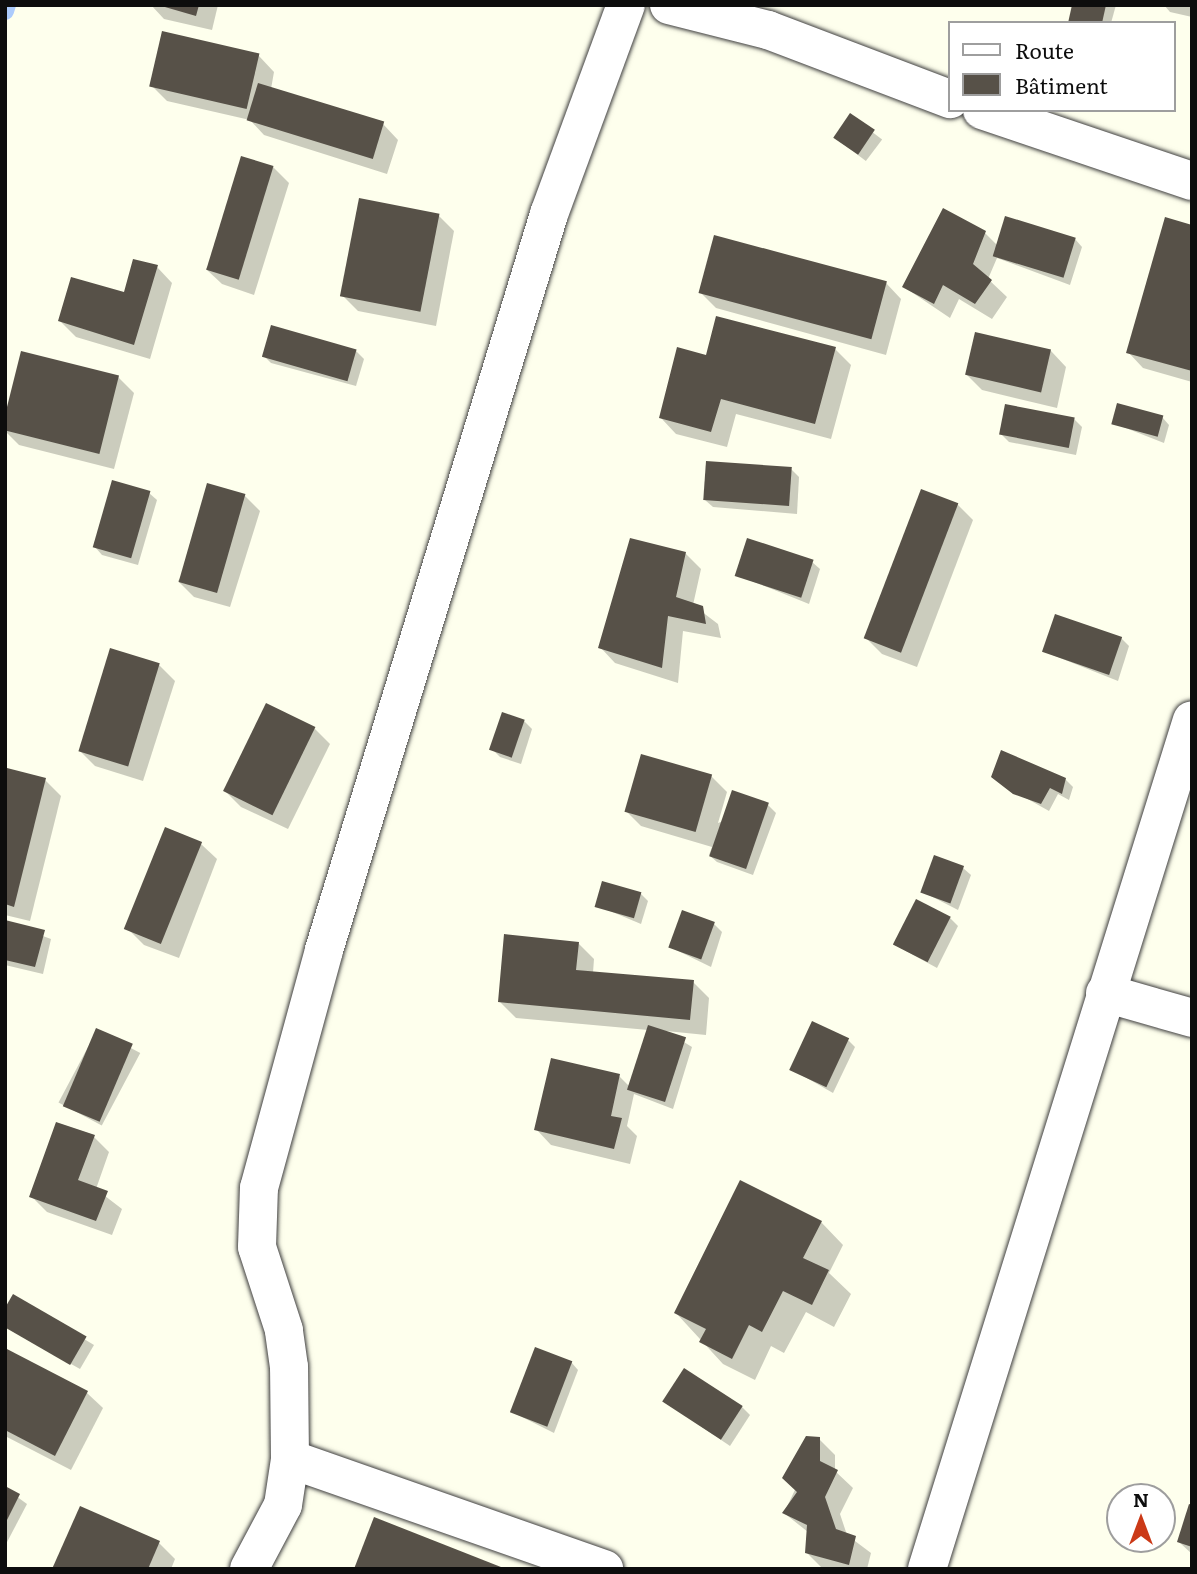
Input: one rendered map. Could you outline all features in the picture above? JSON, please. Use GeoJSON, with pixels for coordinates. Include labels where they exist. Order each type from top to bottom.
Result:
{"type":"FeatureCollection","features":[{"type":"Feature","properties":{"kind":"street"},"geometry":{"type":"LineString","coordinates":[[249,1569],[283,1505],[290,1459],[289,1367],[284,1330],[257,1247],[260,1188],[324,950],[549,214],[626,5]]}},
{"type":"Feature","properties":{"kind":"street"},"geometry":{"type":"LineString","coordinates":[[669,5],[772,18],[948,98]]}},
{"type":"Feature","properties":{"kind":"street"},"geometry":{"type":"LineString","coordinates":[[988,112],[1192,181]]}},
{"type":"Feature","properties":{"kind":"street"},"geometry":{"type":"LineString","coordinates":[[928,1569],[1192,720]]}},
{"type":"Feature","properties":{"kind":"street"},"geometry":{"type":"LineString","coordinates":[[1105,993],[1192,1018]]}},
{"type":"Feature","properties":{"kind":"street"},"geometry":{"type":"LineString","coordinates":[[290,1459],[604,1569]]}},
{"type":"Feature","properties":{"kind":"building"},"geometry":{"type":"Polygon","coordinates":[[[158,5],[199,5],[196,16],[158,5]]]}},
{"type":"Feature","properties":{"kind":"building"},"geometry":{"type":"Polygon","coordinates":[[[1072,5],[1106,5],[1102,21],[1068,21],[1072,5]]]}},
{"type":"Feature","properties":{"kind":"building"},"geometry":{"type":"Polygon","coordinates":[[[162,31],[259,53],[247,109],[149,87],[162,31]]]}},
{"type":"Feature","properties":{"kind":"building"},"geometry":{"type":"Polygon","coordinates":[[[258,83],[384,122],[373,159],[247,120],[258,83]]]}},
{"type":"Feature","properties":{"kind":"building"},"geometry":{"type":"Polygon","coordinates":[[[850,113],[875,130],[858,155],[833,138],[850,113]]]}},
{"type":"Feature","properties":{"kind":"building"},"geometry":{"type":"Polygon","coordinates":[[[241,156],[274,166],[239,280],[206,270],[241,156]]]}},
{"type":"Feature","properties":{"kind":"building"},"geometry":{"type":"Polygon","coordinates":[[[359,198],[439,214],[420,312],[340,296],[359,198]]]}},
{"type":"Feature","properties":{"kind":"building"},"geometry":{"type":"Polygon","coordinates":[[[943,208],[986,231],[973,264],[992,280],[975,304],[943,285],[934,304],[902,287],[943,208]]]}},
{"type":"Feature","properties":{"kind":"building"},"geometry":{"type":"Polygon","coordinates":[[[1005,216],[1076,238],[1063,278],[993,256],[1005,216]]]}},
{"type":"Feature","properties":{"kind":"building"},"geometry":{"type":"Polygon","coordinates":[[[1165,217],[1192,225],[1192,371],[1126,353],[1165,217]]]}},
{"type":"Feature","properties":{"kind":"building"},"geometry":{"type":"Polygon","coordinates":[[[714,235],[887,281],[871,339],[698,293],[714,235]]]}},
{"type":"Feature","properties":{"kind":"building"},"geometry":{"type":"Polygon","coordinates":[[[133,259],[158,265],[134,345],[58,321],[71,277],[124,292],[133,259]]]}},
{"type":"Feature","properties":{"kind":"building"},"geometry":{"type":"Polygon","coordinates":[[[716,316],[836,347],[815,424],[721,399],[711,432],[659,418],[677,347],[706,355],[716,316]]]}},
{"type":"Feature","properties":{"kind":"building"},"geometry":{"type":"Polygon","coordinates":[[[271,325],[357,350],[347,381],[262,357],[271,325]]]}},
{"type":"Feature","properties":{"kind":"building"},"geometry":{"type":"Polygon","coordinates":[[[975,332],[1051,350],[1041,392],[965,375],[975,332]]]}},
{"type":"Feature","properties":{"kind":"building"},"geometry":{"type":"Polygon","coordinates":[[[21,351],[119,375],[99,454],[5,430],[5,415],[21,351]]]}},
{"type":"Feature","properties":{"kind":"building"},"geometry":{"type":"Polygon","coordinates":[[[1117,403],[1163,415],[1158,437],[1111,424],[1117,403]]]}},
{"type":"Feature","properties":{"kind":"building"},"geometry":{"type":"Polygon","coordinates":[[[1005,404],[1075,418],[1069,448],[999,434],[1005,404]]]}},
{"type":"Feature","properties":{"kind":"building"},"geometry":{"type":"Polygon","coordinates":[[[706,461],[792,467],[789,506],[703,500],[706,461]]]}},
{"type":"Feature","properties":{"kind":"building"},"geometry":{"type":"Polygon","coordinates":[[[112,480],[150,491],[131,558],[93,547],[112,480]]]}},
{"type":"Feature","properties":{"kind":"building"},"geometry":{"type":"Polygon","coordinates":[[[207,483],[245,494],[217,593],[179,582],[207,483]]]}},
{"type":"Feature","properties":{"kind":"building"},"geometry":{"type":"Polygon","coordinates":[[[921,489],[958,503],[901,653],[864,638],[921,489]]]}},
{"type":"Feature","properties":{"kind":"building"},"geometry":{"type":"Polygon","coordinates":[[[630,538],[686,552],[676,597],[703,606],[706,624],[668,616],[662,668],[598,648],[630,538]]]}},
{"type":"Feature","properties":{"kind":"building"},"geometry":{"type":"Polygon","coordinates":[[[747,538],[814,560],[801,598],[735,576],[747,538]]]}},
{"type":"Feature","properties":{"kind":"building"},"geometry":{"type":"Polygon","coordinates":[[[1055,614],[1122,637],[1109,675],[1042,652],[1055,614]]]}},
{"type":"Feature","properties":{"kind":"building"},"geometry":{"type":"Polygon","coordinates":[[[110,648],[160,663],[128,766],[78,751],[110,648]]]}},
{"type":"Feature","properties":{"kind":"building"},"geometry":{"type":"Polygon","coordinates":[[[266,703],[315,727],[272,815],[223,791],[266,703]]]}},
{"type":"Feature","properties":{"kind":"building"},"geometry":{"type":"Polygon","coordinates":[[[502,712],[525,720],[512,758],[489,750],[502,712]]]}},
{"type":"Feature","properties":{"kind":"building"},"geometry":{"type":"Polygon","coordinates":[[[1001,750],[1066,778],[1062,794],[1050,788],[1041,804],[1013,794],[991,777],[1001,750]]]}},
{"type":"Feature","properties":{"kind":"building"},"geometry":{"type":"Polygon","coordinates":[[[641,754],[712,774],[696,832],[624,812],[641,754]]]}},
{"type":"Feature","properties":{"kind":"building"},"geometry":{"type":"Polygon","coordinates":[[[7,768],[46,778],[14,907],[5,904],[7,768]]]}},
{"type":"Feature","properties":{"kind":"building"},"geometry":{"type":"Polygon","coordinates":[[[732,790],[769,803],[746,869],[709,856],[732,790]]]}},
{"type":"Feature","properties":{"kind":"building"},"geometry":{"type":"Polygon","coordinates":[[[165,827],[202,842],[161,944],[124,929],[165,827]]]}},
{"type":"Feature","properties":{"kind":"building"},"geometry":{"type":"Polygon","coordinates":[[[934,855],[964,866],[950,904],[920,893],[934,855]]]}},
{"type":"Feature","properties":{"kind":"building"},"geometry":{"type":"Polygon","coordinates":[[[602,881],[641,892],[634,918],[595,907],[602,881]]]}},
{"type":"Feature","properties":{"kind":"building"},"geometry":{"type":"Polygon","coordinates":[[[916,899],[951,917],[928,962],[893,944],[916,899]]]}},
{"type":"Feature","properties":{"kind":"building"},"geometry":{"type":"Polygon","coordinates":[[[682,910],[715,922],[701,960],[668,948],[682,910]]]}},
{"type":"Feature","properties":{"kind":"building"},"geometry":{"type":"Polygon","coordinates":[[[5,920],[45,930],[35,967],[5,960],[5,920]]]}},
{"type":"Feature","properties":{"kind":"building"},"geometry":{"type":"Polygon","coordinates":[[[504,934],[579,942],[576,970],[694,980],[690,1020],[498,1002],[504,934]]]}},
{"type":"Feature","properties":{"kind":"building"},"geometry":{"type":"Polygon","coordinates":[[[812,1021],[849,1038],[826,1087],[789,1070],[812,1021]]]}},
{"type":"Feature","properties":{"kind":"building"},"geometry":{"type":"Polygon","coordinates":[[[648,1025],[686,1037],[665,1102],[627,1090],[648,1025]]]}},
{"type":"Feature","properties":{"kind":"building"},"geometry":{"type":"Polygon","coordinates":[[[96,1028],[133,1044],[100,1122],[63,1106],[96,1028]]]}},
{"type":"Feature","properties":{"kind":"building"},"geometry":{"type":"Polygon","coordinates":[[[551,1058],[620,1074],[611,1116],[622,1118],[614,1149],[534,1130],[551,1058]]]}},
{"type":"Feature","properties":{"kind":"building"},"geometry":{"type":"Polygon","coordinates":[[[56,1122],[95,1135],[78,1180],[108,1191],[96,1221],[29,1197],[56,1122]]]}},
{"type":"Feature","properties":{"kind":"building"},"geometry":{"type":"Polygon","coordinates":[[[740,1180],[822,1221],[803,1258],[829,1270],[812,1305],[783,1291],[762,1332],[749,1325],[732,1359],[699,1342],[706,1329],[674,1313],[740,1180]]]}},
{"type":"Feature","properties":{"kind":"building"},"geometry":{"type":"Polygon","coordinates":[[[13,1294],[87,1336],[70,1365],[5,1327],[5,1308],[13,1294]]]}},
{"type":"Feature","properties":{"kind":"building"},"geometry":{"type":"Polygon","coordinates":[[[535,1347],[572,1361],[547,1427],[510,1412],[535,1347]]]}},
{"type":"Feature","properties":{"kind":"building"},"geometry":{"type":"Polygon","coordinates":[[[5,1348],[88,1391],[55,1456],[5,1430],[5,1348]]]}},
{"type":"Feature","properties":{"kind":"building"},"geometry":{"type":"Polygon","coordinates":[[[684,1368],[743,1406],[721,1440],[662,1402],[684,1368]]]}},
{"type":"Feature","properties":{"kind":"building"},"geometry":{"type":"Polygon","coordinates":[[[806,1436],[820,1437],[820,1461],[838,1470],[825,1497],[836,1529],[856,1536],[849,1565],[805,1553],[807,1525],[782,1513],[797,1492],[782,1478],[806,1436]]]}},
{"type":"Feature","properties":{"kind":"building"},"geometry":{"type":"Polygon","coordinates":[[[5,1486],[20,1494],[5,1524],[5,1486]]]}},
{"type":"Feature","properties":{"kind":"building"},"geometry":{"type":"Polygon","coordinates":[[[1189,1504],[1192,1505],[1192,1547],[1177,1542],[1189,1504]]]}},
{"type":"Feature","properties":{"kind":"building"},"geometry":{"type":"Polygon","coordinates":[[[80,1506],[160,1541],[148,1569],[52,1569],[80,1506]]]}},
{"type":"Feature","properties":{"kind":"building"},"geometry":{"type":"Polygon","coordinates":[[[374,1517],[506,1569],[354,1569],[374,1517]]]}},
{"type":"Feature","properties":{"kind":"waterway"},"geometry":{"type":"LineString","coordinates":[[5,11],[7,5]]}}]}
